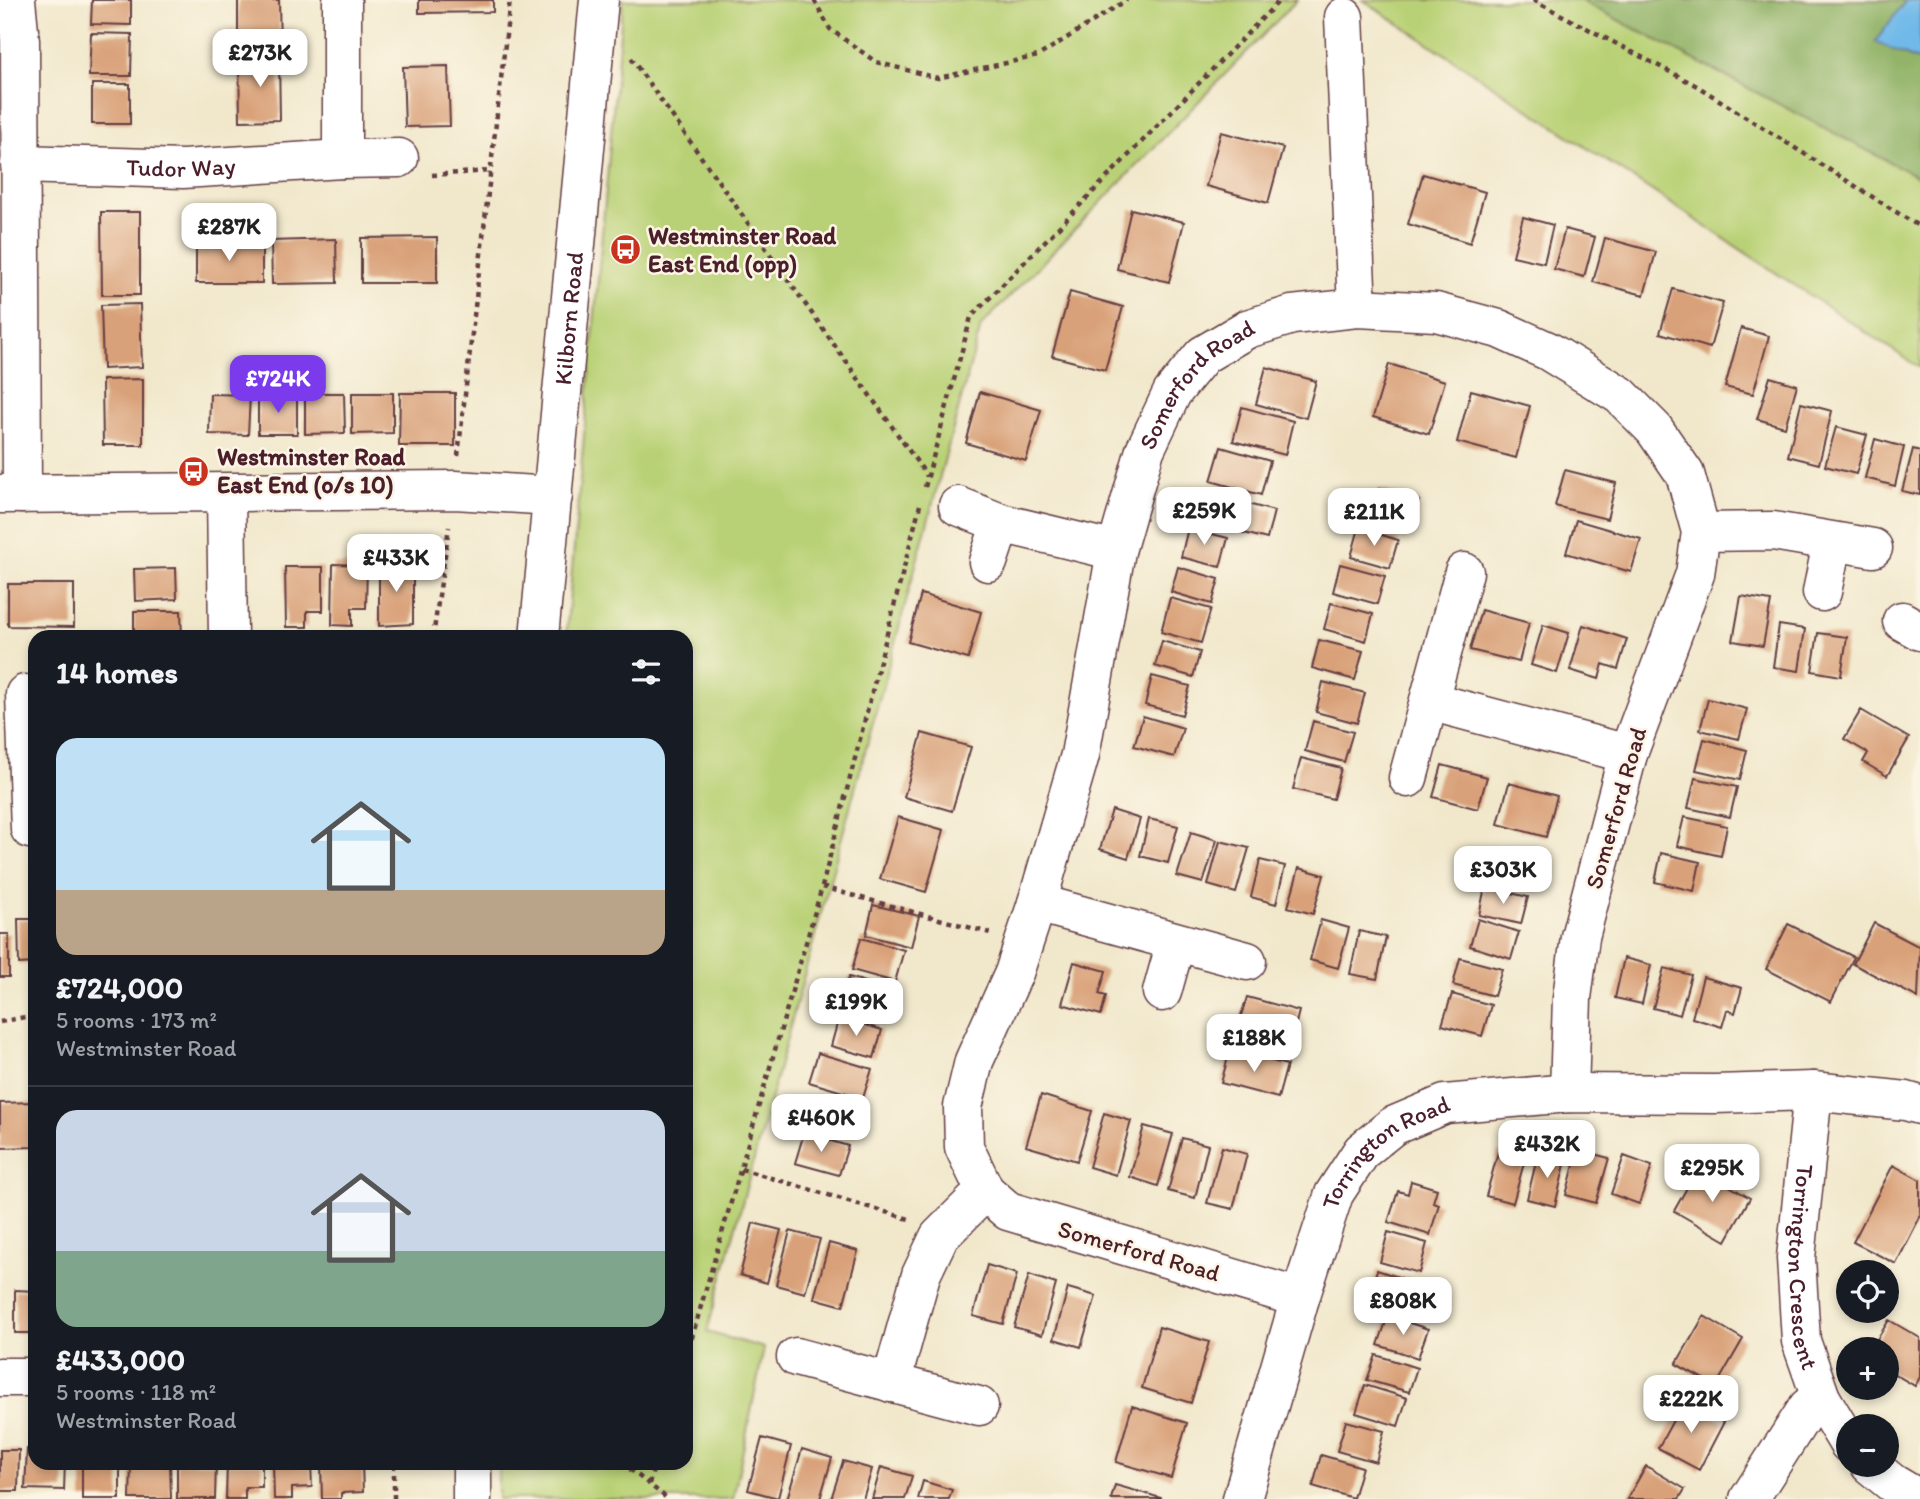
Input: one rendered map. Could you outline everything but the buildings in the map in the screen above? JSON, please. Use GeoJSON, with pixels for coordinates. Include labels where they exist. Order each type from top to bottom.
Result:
{"type":"FeatureCollection","features":[{"type":"Feature","properties":{"kind":"street"},"geometry":{"type":"LineString","coordinates":[[16,0],[20,41],[20,164],[11,494],[454,490],[553,496]]}},
{"type":"Feature","properties":{"kind":"street"},"geometry":{"type":"LineString","coordinates":[[342,0],[342,159]]}},
{"type":"Feature","properties":{"kind":"street","name":"Kilborn Road"},"geometry":{"type":"LineString","coordinates":[[540,630],[599,0]]}},
{"type":"Feature","properties":{"kind":"street"},"geometry":{"type":"LineString","coordinates":[[1344,17],[1357,308]]}},
{"type":"Feature","properties":{"kind":"street","name":"Tudor Way"},"geometry":{"type":"LineString","coordinates":[[20,164],[183,169],[399,158]]}},
{"type":"Feature","properties":{"kind":"street","name":"Somerford Road"},"geometry":{"type":"LineString","coordinates":[[1300,1298],[1008,1212],[985,1191],[964,1147],[962,1107],[974,1061],[1014,974],[1080,755],[1116,551],[1146,450],[1172,393],[1203,355],[1247,329],[1292,315],[1357,308],[1436,312],[1499,329],[1548,351],[1620,395],[1654,429],[1685,474],[1701,531],[1695,574],[1628,754],[1580,937],[1572,998],[1569,1093]]}},
{"type":"Feature","properties":{"kind":"street"},"geometry":{"type":"LineString","coordinates":[[226,493],[228,630]]}},
{"type":"Feature","properties":{"kind":"street"},"geometry":{"type":"LineString","coordinates":[[958,506],[1001,523],[1116,551]]}},
{"type":"Feature","properties":{"kind":"street"},"geometry":{"type":"LineString","coordinates":[[988,562],[1001,523]]}},
{"type":"Feature","properties":{"kind":"street"},"geometry":{"type":"LineString","coordinates":[[1701,531],[1773,531],[1873,548]]}},
{"type":"Feature","properties":{"kind":"street"},"geometry":{"type":"LineString","coordinates":[[1822,593],[1832,543]]}},
{"type":"Feature","properties":{"kind":"street"},"geometry":{"type":"LineString","coordinates":[[1408,778],[1464,572]]}},
{"type":"Feature","properties":{"kind":"street"},"geometry":{"type":"LineString","coordinates":[[25,694],[28,775]]}},
{"type":"Feature","properties":{"kind":"street"},"geometry":{"type":"LineString","coordinates":[[1429,701],[1628,754]]}},
{"type":"Feature","properties":{"kind":"street"},"geometry":{"type":"LineString","coordinates":[[1037,903],[1247,961]]}},
{"type":"Feature","properties":{"kind":"street"},"geometry":{"type":"LineString","coordinates":[[1162,992],[1176,942]]}},
{"type":"Feature","properties":{"kind":"street","name":"Torrington Road"},"geometry":{"type":"LineString","coordinates":[[1242,1499],[1300,1298],[1334,1194],[1362,1151],[1393,1126],[1445,1104],[1569,1093],[1715,1094],[1813,1091],[1906,1101],[1920,1105]]}},
{"type":"Feature","properties":{"kind":"street","name":"Torrington Crescent"},"geometry":{"type":"LineString","coordinates":[[1813,1091],[1796,1258],[1801,1340],[1821,1398],[1836,1423]]}},
{"type":"Feature","properties":{"kind":"street"},"geometry":{"type":"LineString","coordinates":[[891,1383],[921,1275],[939,1237],[985,1191]]}},
{"type":"Feature","properties":{"kind":"street"},"geometry":{"type":"LineString","coordinates":[[796,1357],[979,1406]]}},
{"type":"Feature","properties":{"kind":"street"},"geometry":{"type":"LineString","coordinates":[[0,1377],[28,1377]]}},
{"type":"Feature","properties":{"kind":"street","name":"Torrington Crescent"},"geometry":{"type":"LineString","coordinates":[[1749,1499],[1808,1407],[1821,1398]]}},
{"type":"Feature","properties":{"kind":"street"},"geometry":{"type":"LineString","coordinates":[[472,1470],[472,1499]]}},
{"type":"Feature","properties":{"kind":"street"},"geometry":{"type":"LineString","coordinates":[[1885,1477],[1919,1499]]}},
{"type":"Feature","properties":{"kind":"path"},"geometry":{"type":"LineString","coordinates":[[434,630],[454,490],[510,0]]}},
{"type":"Feature","properties":{"kind":"path"},"geometry":{"type":"LineString","coordinates":[[814,0],[830,29],[876,62],[938,78],[1038,56],[1127,0]]}},
{"type":"Feature","properties":{"kind":"path"},"geometry":{"type":"LineString","coordinates":[[924,490],[971,317],[1280,0]]}},
{"type":"Feature","properties":{"kind":"path"},"geometry":{"type":"LineString","coordinates":[[1533,0],[1697,86],[1920,227]]}},
{"type":"Feature","properties":{"kind":"path"},"geometry":{"type":"LineString","coordinates":[[630,57],[927,477],[956,483],[958,506]]}},
{"type":"Feature","properties":{"kind":"path"},"geometry":{"type":"LineString","coordinates":[[399,158],[411,176],[489,171]]}},
{"type":"Feature","properties":{"kind":"path"},"geometry":{"type":"LineString","coordinates":[[693,1334],[822,887],[920,503]]}},
{"type":"Feature","properties":{"kind":"path"},"geometry":{"type":"LineString","coordinates":[[822,887],[1024,943]]}},
{"type":"Feature","properties":{"kind":"path"},"geometry":{"type":"LineString","coordinates":[[0,1022],[28,1016]]}},
{"type":"Feature","properties":{"kind":"path"},"geometry":{"type":"LineString","coordinates":[[741,1169],[909,1219],[939,1237]]}},
{"type":"Feature","properties":{"kind":"path"},"geometry":{"type":"LineString","coordinates":[[394,1470],[394,1499]]}},
{"type":"Feature","properties":{"kind":"path"},"geometry":{"type":"LineString","coordinates":[[631,1470],[668,1499]]}},
{"type":"Feature","properties":{"kind":"path"},"geometry":{"type":"LineString","coordinates":[[649,1485],[653,1470]]}},
{"type":"Feature","properties":{"kind":"green space"},"geometry":{"type":"Polygon","coordinates":[[[623,0],[1297,0],[981,326],[707,1332],[764,1348],[733,1499],[498,1499],[498,1470],[693,1470],[693,630],[567,630],[623,0]]]}},
{"type":"Feature","properties":{"kind":"green space"},"geometry":{"type":"Polygon","coordinates":[[[1363,0],[1580,0],[1920,178],[1920,368],[1363,0]]]}},
{"type":"Feature","properties":{"kind":"green space"},"geometry":{"type":"Polygon","coordinates":[[[1580,0],[1920,0],[1920,178],[1580,0]]]}},
{"type":"Feature","properties":{"kind":"water"},"geometry":{"type":"Polygon","coordinates":[[[1906,0],[1920,0],[1920,61],[1875,42],[1906,0]]]}},
{"type":"Feature","properties":{"kind":"place","name":"Westminster Road East End (opp)"},"geometry":{"type":"Point","coordinates":[625,250]}},
{"type":"Feature","properties":{"kind":"place","name":"Westminster Road East End (o/s 10)"},"geometry":{"type":"Point","coordinates":[194,471]}}]}
